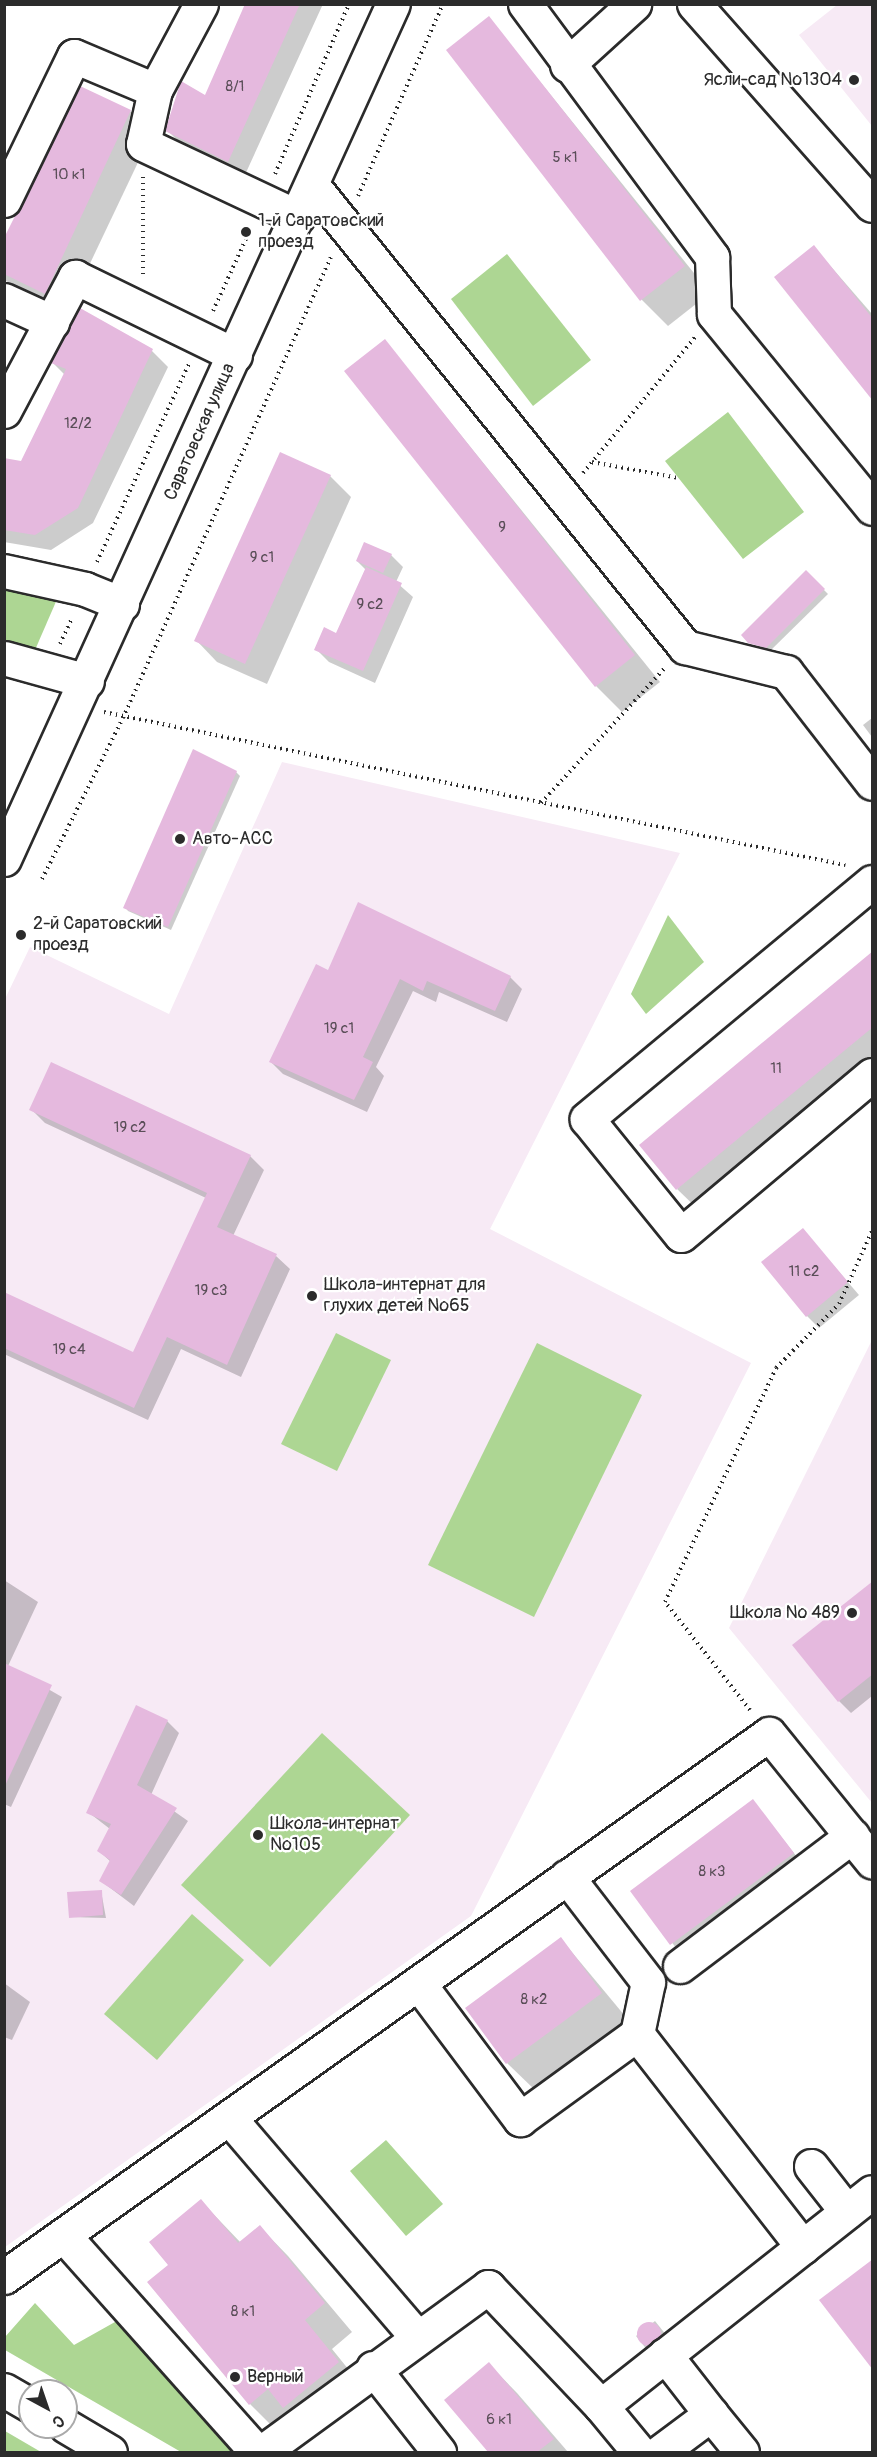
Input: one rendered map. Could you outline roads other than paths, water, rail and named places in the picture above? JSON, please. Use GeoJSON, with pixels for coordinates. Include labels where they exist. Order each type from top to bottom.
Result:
{"type":"FeatureCollection","features":[{"type":"Feature","properties":{"kind":"street"},"geometry":{"type":"LineString","coordinates":[[201,4],[155,90],[143,144],[298,217]]}},
{"type":"Feature","properties":{"kind":"street","name":"Саратовская улица"},"geometry":{"type":"LineString","coordinates":[[4,859],[82,693],[393,4]]}},
{"type":"Feature","properties":{"kind":"street"},"geometry":{"type":"LineString","coordinates":[[525,4],[567,65],[712,257],[714,314],[873,508]]}},
{"type":"Feature","properties":{"kind":"street"},"geometry":{"type":"LineString","coordinates":[[567,65],[634,4]]}},
{"type":"Feature","properties":{"kind":"street"},"geometry":{"type":"LineString","coordinates":[[694,4],[873,205]]}},
{"type":"Feature","properties":{"kind":"street"},"geometry":{"type":"LineString","coordinates":[[4,200],[74,56],[155,90]]}},
{"type":"Feature","properties":{"kind":"street"},"geometry":{"type":"LineString","coordinates":[[312,185],[685,647],[786,672],[873,783]]}},
{"type":"Feature","properties":{"kind":"street"},"geometry":{"type":"LineString","coordinates":[[4,411],[75,277],[235,355]]}},
{"type":"Feature","properties":{"kind":"street"},"geometry":{"type":"LineString","coordinates":[[4,300],[52,322]]}},
{"type":"Feature","properties":{"kind":"street"},"geometry":{"type":"LineString","coordinates":[[4,572],[85,589],[122,604]]}},
{"type":"Feature","properties":{"kind":"street"},"geometry":{"type":"LineString","coordinates":[[4,658],[82,693]]}},
{"type":"Feature","properties":{"kind":"street"},"geometry":{"type":"LineString","coordinates":[[861,874],[587,1119],[681,1235],[873,1075]]}},
{"type":"Feature","properties":{"kind":"street"},"geometry":{"type":"LineString","coordinates":[[4,2277],[66,2238],[567,1876],[768,1734],[862,1848],[680,1966]]}},
{"type":"Feature","properties":{"kind":"street"},"geometry":{"type":"LineString","coordinates":[[419,1984],[520,2119],[637,2034],[648,1982],[567,1876]]}},
{"type":"Feature","properties":{"kind":"street"},"geometry":{"type":"LineString","coordinates":[[637,2034],[803,2247]]}},
{"type":"Feature","properties":{"kind":"street"},"geometry":{"type":"LineString","coordinates":[[231,2120],[416,2336]]}},
{"type":"Feature","properties":{"kind":"street"},"geometry":{"type":"LineString","coordinates":[[601,2406],[803,2247],[863,2207],[811,2166]]}},
{"type":"Feature","properties":{"kind":"street"},"geometry":{"type":"LineString","coordinates":[[66,2238],[260,2452],[416,2336],[488,2287],[601,2406],[639,2452]]}},
{"type":"Feature","properties":{"kind":"street"},"geometry":{"type":"LineString","coordinates":[[665,2355],[742,2452]]}},
{"type":"Feature","properties":{"kind":"street"},"geometry":{"type":"LineString","coordinates":[[373,2368],[439,2452]]}},
{"type":"Feature","properties":{"kind":"street"},"geometry":{"type":"LineString","coordinates":[[4,2390],[18,2398]]}},
{"type":"Feature","properties":{"kind":"street"},"geometry":{"type":"LineString","coordinates":[[660,2452],[711,2414]]}},
{"type":"Feature","properties":{"kind":"street"},"geometry":{"type":"LineString","coordinates":[[78,2434],[110,2452]]}},
{"type":"Feature","properties":{"kind":"place","name":"Ясли-сад №1304"},"geometry":{"type":"Point","coordinates":[854,80]}},
{"type":"Feature","properties":{"kind":"place","name":"1-й Саратовский проезд"},"geometry":{"type":"Point","coordinates":[246,232]}},
{"type":"Feature","properties":{"kind":"place","name":"Авто-АСС"},"geometry":{"type":"Point","coordinates":[180,839]}},
{"type":"Feature","properties":{"kind":"place","name":"2-й Саратовский проезд"},"geometry":{"type":"Point","coordinates":[21,935]}},
{"type":"Feature","properties":{"kind":"place","name":"Школа-интернат для глухих детей №65"},"geometry":{"type":"Point","coordinates":[312,1296]}},
{"type":"Feature","properties":{"kind":"place","name":"Школа № 489"},"geometry":{"type":"Point","coordinates":[852,1613]}},
{"type":"Feature","properties":{"kind":"place","name":"Школа-интернат №105"},"geometry":{"type":"Point","coordinates":[258,1835]}},
{"type":"Feature","properties":{"kind":"place","name":"Верный"},"geometry":{"type":"Point","coordinates":[235,2377]}}]}
